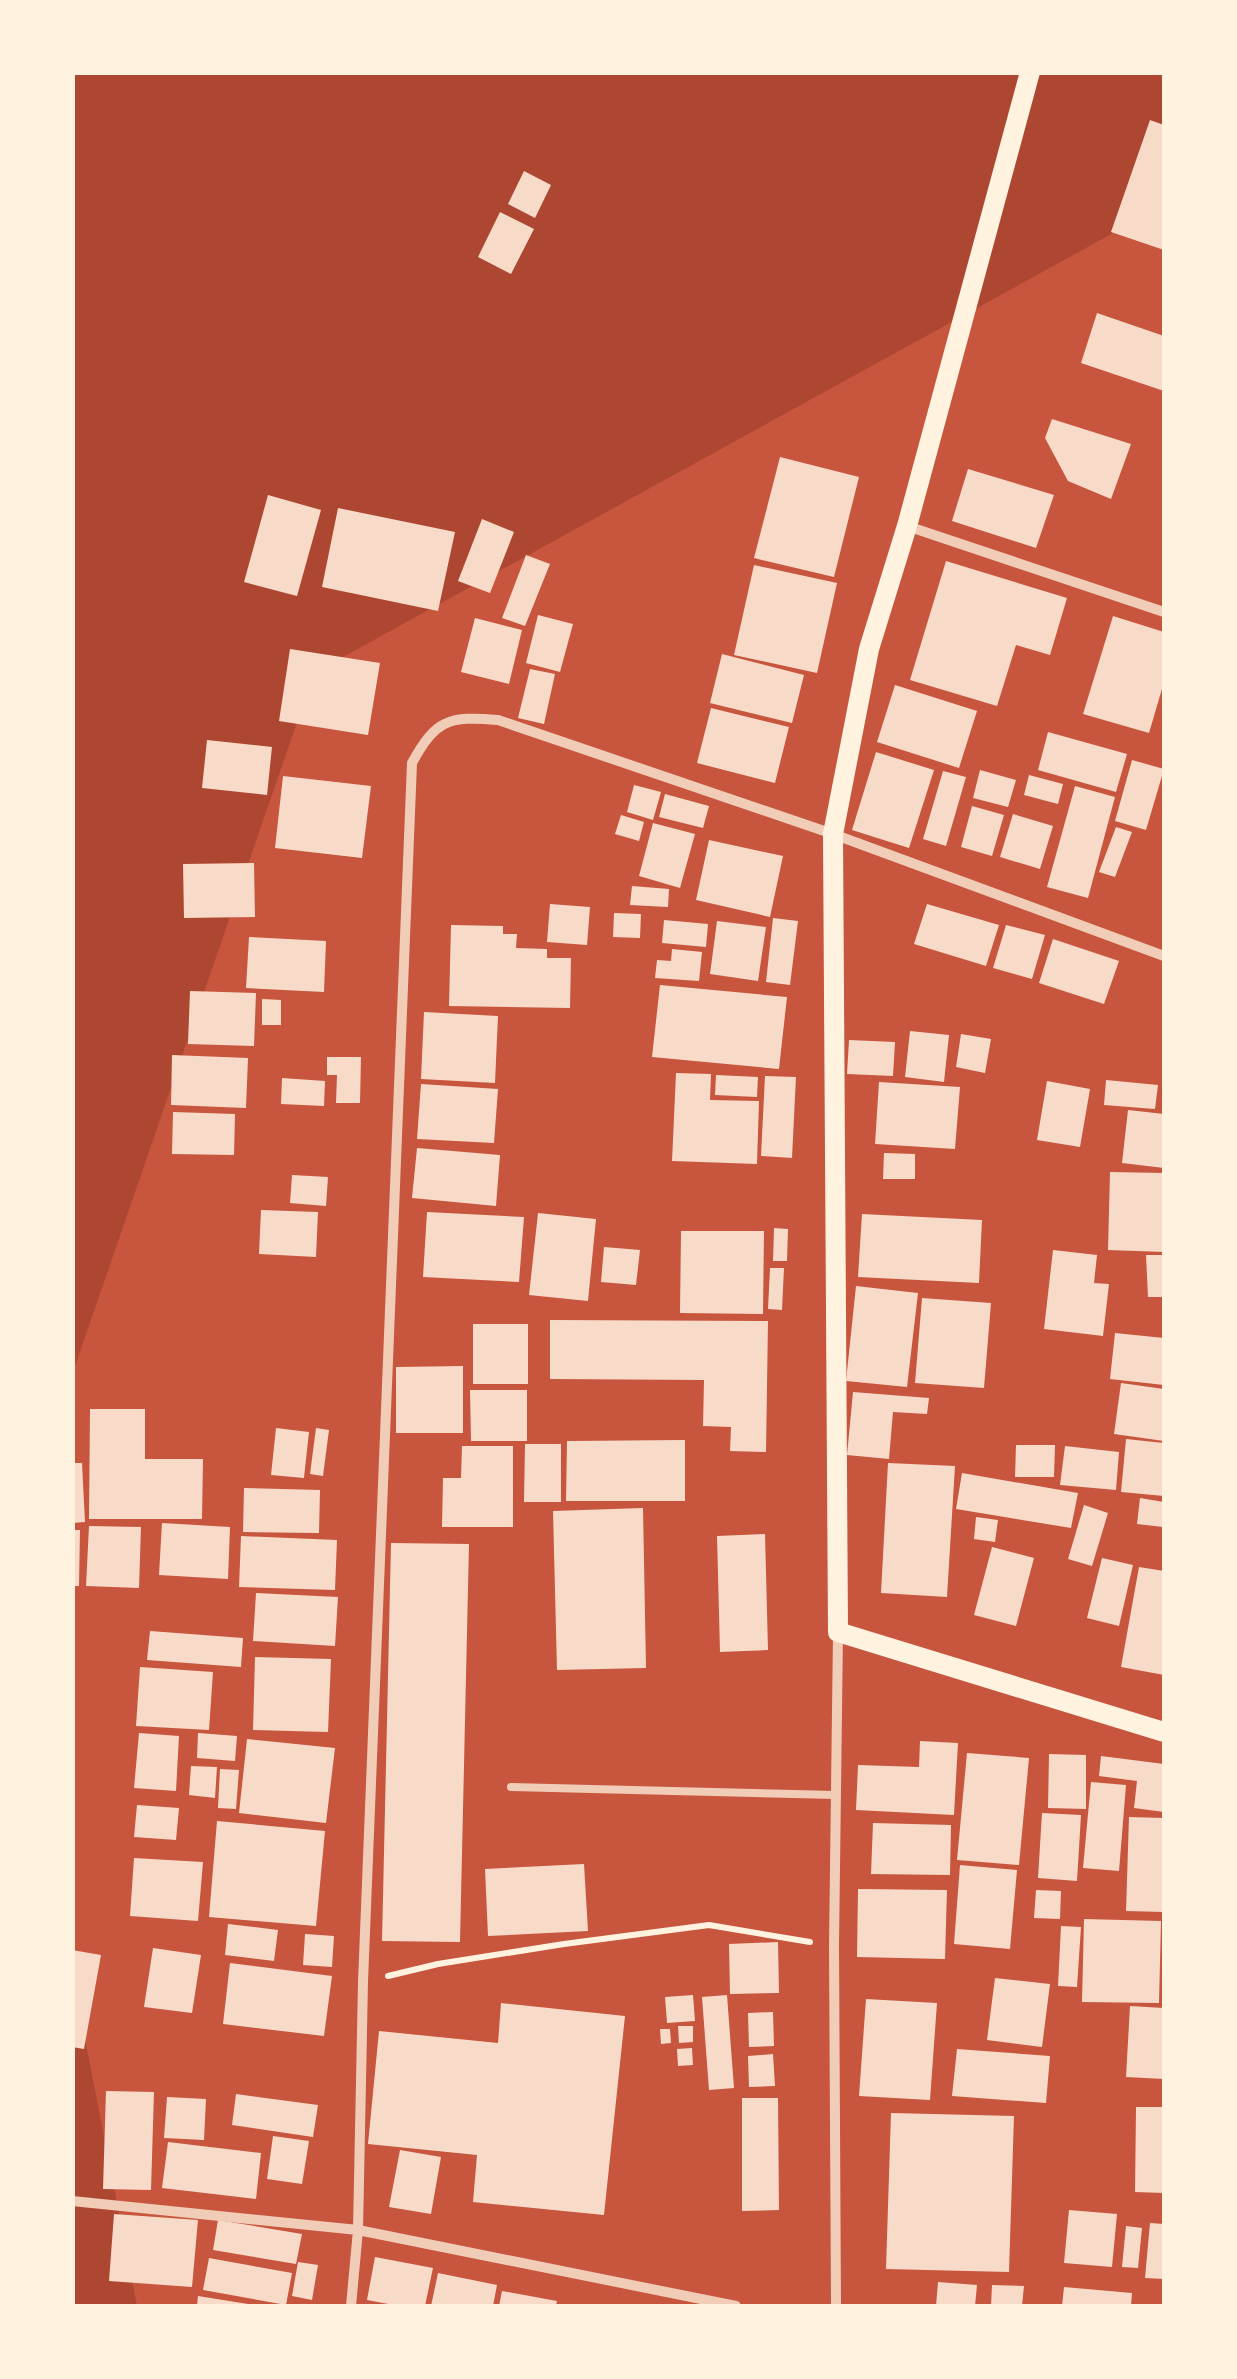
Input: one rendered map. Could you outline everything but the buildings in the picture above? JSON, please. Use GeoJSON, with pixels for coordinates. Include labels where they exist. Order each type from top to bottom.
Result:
{"type":"FeatureCollection","features":[{"type":"Feature","properties":{"kind":"main road"},"geometry":{"type":"LineString","coordinates":[[1030,72],[907,526],[869,649],[832,834],[838,1632],[1164,1732]]}},
{"type":"Feature","properties":{"kind":"street"},"geometry":{"type":"LineString","coordinates":[[907,526],[1164,612]]}},
{"type":"Feature","properties":{"kind":"street"},"geometry":{"type":"LineString","coordinates":[[352,2306],[358,2230],[363,1982],[412,763],[425,739],[440,725],[467,718],[498,720],[832,834],[1164,956]]}},
{"type":"Feature","properties":{"kind":"street"},"geometry":{"type":"LineString","coordinates":[[836,2306],[834,1946],[838,1632]]}},
{"type":"Feature","properties":{"kind":"street"},"geometry":{"type":"LineString","coordinates":[[72,2201],[358,2230],[736,2306]]}},
{"type":"Feature","properties":{"kind":"lane"},"geometry":{"type":"LineString","coordinates":[[511,1787],[835,1795]]}},
{"type":"Feature","properties":{"kind":"path"},"geometry":{"type":"LineString","coordinates":[[363,1982],[438,1964],[709,1926],[834,1946]]}},
{"type":"Feature","properties":{"kind":"shaded area"},"geometry":{"type":"Polygon","coordinates":[[[73,73],[1164,73],[1164,205],[314,673],[73,1372],[73,73]]]}},
{"type":"Feature","properties":{"kind":"shaded area"},"geometry":{"type":"Polygon","coordinates":[[[73,1977],[137,2306],[73,2306],[73,1977]]]}}]}
